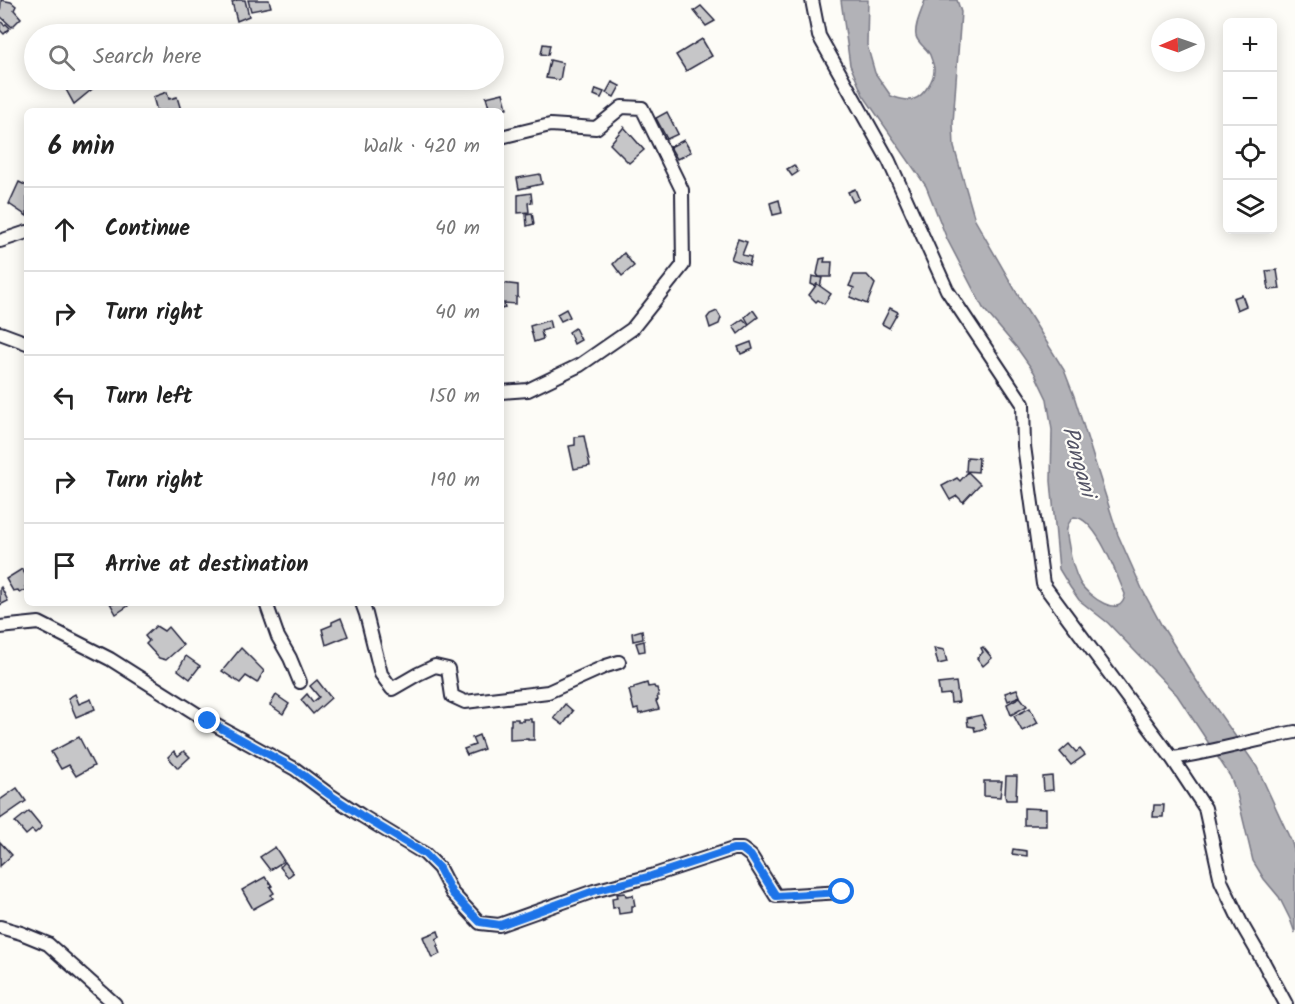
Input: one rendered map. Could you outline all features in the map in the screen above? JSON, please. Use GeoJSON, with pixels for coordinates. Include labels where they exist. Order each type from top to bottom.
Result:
{"type":"FeatureCollection","features":[{"type":"Feature","properties":{"kind":"street"},"geometry":{"type":"LineString","coordinates":[[812,0],[819,36],[889,161],[947,290],[1023,404],[1024,446],[1043,584],[1172,758],[1205,808],[1221,881],[1242,926],[1286,1004]]}},
{"type":"Feature","properties":{"kind":"street"},"geometry":{"type":"LineString","coordinates":[[504,136],[550,125],[596,128],[622,107],[642,108],[682,190],[683,265],[632,329],[580,365],[528,390],[504,392]]}},
{"type":"Feature","properties":{"kind":"street"},"geometry":{"type":"LineString","coordinates":[[0,241],[24,233]]}},
{"type":"Feature","properties":{"kind":"street"},"geometry":{"type":"LineString","coordinates":[[0,333],[24,342]]}},
{"type":"Feature","properties":{"kind":"street"},"geometry":{"type":"LineString","coordinates":[[267,606],[278,637],[300,682]]}},
{"type":"Feature","properties":{"kind":"street"},"geometry":{"type":"LineString","coordinates":[[363,606],[381,674],[392,689],[435,666],[448,669],[452,696],[465,702],[548,692],[619,662]]}},
{"type":"Feature","properties":{"kind":"street"},"geometry":{"type":"LineString","coordinates":[[0,627],[39,623],[110,659],[208,721],[295,769],[362,816],[425,854],[439,868],[452,893],[480,922],[500,925],[594,891],[651,876],[733,849],[742,849],[751,856],[776,896],[842,892]]}},
{"type":"Feature","properties":{"kind":"street"},"geometry":{"type":"LineString","coordinates":[[1172,758],[1295,732]]}},
{"type":"Feature","properties":{"kind":"street"},"geometry":{"type":"LineString","coordinates":[[0,927],[48,944],[116,1004]]}},
{"type":"Feature","properties":{"kind":"water","name":"Pangani"},"geometry":{"type":"Polygon","coordinates":[[[841,0],[868,0],[867,45],[875,73],[891,96],[908,100],[918,97],[928,86],[934,73],[930,55],[916,36],[917,23],[925,0],[957,0],[961,12],[953,123],[954,147],[975,220],[1064,370],[1118,535],[1143,591],[1194,677],[1257,767],[1292,843],[1295,854],[1295,933],[1279,897],[1253,861],[1237,794],[1230,776],[1177,695],[1108,623],[1079,600],[1059,569],[1051,481],[1052,430],[1047,399],[1034,372],[983,308],[947,239],[926,186],[863,95],[850,65],[841,0]],[[1074,517],[1068,524],[1067,531],[1076,574],[1080,583],[1090,594],[1104,604],[1118,606],[1125,594],[1105,549],[1090,526],[1074,517]]]}},
{"type":"Feature","properties":{"kind":"building"},"geometry":{"type":"Polygon","coordinates":[[[1,0],[11,2],[16,6],[14,10],[21,18],[12,27],[0,16],[1,0]]]}},
{"type":"Feature","properties":{"kind":"building"},"geometry":{"type":"Polygon","coordinates":[[[245,0],[249,16],[237,21],[232,2],[245,0]]]}},
{"type":"Feature","properties":{"kind":"building"},"geometry":{"type":"Polygon","coordinates":[[[248,0],[269,0],[271,7],[251,11],[248,0]]]}},
{"type":"Feature","properties":{"kind":"building"},"geometry":{"type":"Polygon","coordinates":[[[701,6],[715,21],[706,26],[694,11],[701,6]]]}},
{"type":"Feature","properties":{"kind":"building"},"geometry":{"type":"Polygon","coordinates":[[[0,20],[10,28],[4,34],[0,30],[0,20]]]}},
{"type":"Feature","properties":{"kind":"building"},"geometry":{"type":"Polygon","coordinates":[[[702,39],[712,56],[686,71],[676,55],[702,39]]]}},
{"type":"Feature","properties":{"kind":"building"},"geometry":{"type":"Polygon","coordinates":[[[543,44],[550,45],[548,55],[541,54],[543,44]]]}},
{"type":"Feature","properties":{"kind":"building"},"geometry":{"type":"Polygon","coordinates":[[[550,60],[563,63],[560,80],[546,78],[550,60]]]}},
{"type":"Feature","properties":{"kind":"building"},"geometry":{"type":"Polygon","coordinates":[[[612,82],[620,86],[614,97],[606,93],[612,82]]]}},
{"type":"Feature","properties":{"kind":"building"},"geometry":{"type":"Polygon","coordinates":[[[596,89],[604,92],[601,98],[594,95],[596,89]]]}},
{"type":"Feature","properties":{"kind":"building"},"geometry":{"type":"Polygon","coordinates":[[[66,90],[91,90],[74,104],[66,90]]]}},
{"type":"Feature","properties":{"kind":"building"},"geometry":{"type":"Polygon","coordinates":[[[167,92],[169,99],[177,97],[180,108],[156,108],[153,97],[167,92]]]}},
{"type":"Feature","properties":{"kind":"building"},"geometry":{"type":"Polygon","coordinates":[[[503,93],[507,108],[489,108],[486,97],[503,93]]]}},
{"type":"Feature","properties":{"kind":"building"},"geometry":{"type":"Polygon","coordinates":[[[667,112],[678,134],[667,139],[656,118],[667,112]]]}},
{"type":"Feature","properties":{"kind":"building"},"geometry":{"type":"Polygon","coordinates":[[[624,127],[644,150],[629,163],[610,144],[624,127]]]}},
{"type":"Feature","properties":{"kind":"building"},"geometry":{"type":"Polygon","coordinates":[[[684,140],[691,152],[677,159],[670,147],[684,140]]]}},
{"type":"Feature","properties":{"kind":"building"},"geometry":{"type":"Polygon","coordinates":[[[794,165],[798,172],[792,176],[787,169],[794,165]]]}},
{"type":"Feature","properties":{"kind":"building"},"geometry":{"type":"Polygon","coordinates":[[[540,174],[542,184],[519,189],[517,178],[540,174]]]}},
{"type":"Feature","properties":{"kind":"building"},"geometry":{"type":"Polygon","coordinates":[[[19,182],[24,184],[24,214],[9,204],[19,182]]]}},
{"type":"Feature","properties":{"kind":"building"},"geometry":{"type":"Polygon","coordinates":[[[855,189],[859,199],[853,202],[848,192],[855,189]]]}},
{"type":"Feature","properties":{"kind":"building"},"geometry":{"type":"Polygon","coordinates":[[[531,193],[532,202],[528,203],[529,212],[518,213],[518,195],[531,193]]]}},
{"type":"Feature","properties":{"kind":"building"},"geometry":{"type":"Polygon","coordinates":[[[779,200],[782,213],[773,215],[770,203],[779,200]]]}},
{"type":"Feature","properties":{"kind":"building"},"geometry":{"type":"Polygon","coordinates":[[[532,213],[534,224],[527,226],[526,214],[532,213]]]}},
{"type":"Feature","properties":{"kind":"building"},"geometry":{"type":"Polygon","coordinates":[[[738,239],[747,242],[742,255],[751,257],[749,265],[731,259],[738,239]]]}},
{"type":"Feature","properties":{"kind":"building"},"geometry":{"type":"Polygon","coordinates":[[[624,253],[634,266],[622,276],[613,264],[624,253]]]}},
{"type":"Feature","properties":{"kind":"building"},"geometry":{"type":"Polygon","coordinates":[[[825,258],[824,262],[832,262],[831,277],[819,277],[817,274],[820,259],[825,258]]]}},
{"type":"Feature","properties":{"kind":"building"},"geometry":{"type":"Polygon","coordinates":[[[1277,270],[1280,289],[1269,290],[1266,271],[1277,270]]]}},
{"type":"Feature","properties":{"kind":"building"},"geometry":{"type":"Polygon","coordinates":[[[854,275],[867,275],[875,284],[867,304],[850,297],[854,288],[849,286],[854,275]]]}},
{"type":"Feature","properties":{"kind":"building"},"geometry":{"type":"Polygon","coordinates":[[[812,276],[822,278],[820,287],[817,284],[815,286],[811,284],[812,276]]]}},
{"type":"Feature","properties":{"kind":"building"},"geometry":{"type":"Polygon","coordinates":[[[504,283],[518,285],[516,304],[504,303],[504,283]]]}},
{"type":"Feature","properties":{"kind":"building"},"geometry":{"type":"Polygon","coordinates":[[[817,284],[831,294],[824,304],[818,300],[816,302],[809,295],[817,284]]]}},
{"type":"Feature","properties":{"kind":"building"},"geometry":{"type":"Polygon","coordinates":[[[1242,295],[1246,306],[1237,310],[1233,298],[1242,295]]]}},
{"type":"Feature","properties":{"kind":"building"},"geometry":{"type":"Polygon","coordinates":[[[890,308],[898,312],[889,328],[882,324],[890,308]]]}},
{"type":"Feature","properties":{"kind":"building"},"geometry":{"type":"Polygon","coordinates":[[[566,309],[570,317],[561,321],[557,314],[566,309]]]}},
{"type":"Feature","properties":{"kind":"building"},"geometry":{"type":"Polygon","coordinates":[[[753,310],[758,317],[749,324],[745,317],[753,310]]]}},
{"type":"Feature","properties":{"kind":"building"},"geometry":{"type":"Polygon","coordinates":[[[717,311],[721,318],[719,324],[710,328],[707,318],[717,311]]]}},
{"type":"Feature","properties":{"kind":"building"},"geometry":{"type":"Polygon","coordinates":[[[743,319],[749,325],[738,334],[733,326],[743,319]]]}},
{"type":"Feature","properties":{"kind":"building"},"geometry":{"type":"Polygon","coordinates":[[[549,320],[551,328],[541,331],[543,339],[534,342],[530,326],[549,320]]]}},
{"type":"Feature","properties":{"kind":"building"},"geometry":{"type":"Polygon","coordinates":[[[575,328],[581,340],[574,344],[569,332],[575,328]]]}},
{"type":"Feature","properties":{"kind":"building"},"geometry":{"type":"Polygon","coordinates":[[[751,342],[753,349],[741,354],[738,347],[751,342]]]}},
{"type":"Feature","properties":{"kind":"building"},"geometry":{"type":"Polygon","coordinates":[[[584,436],[590,466],[574,469],[569,446],[575,445],[575,437],[584,436]]]}},
{"type":"Feature","properties":{"kind":"building"},"geometry":{"type":"Polygon","coordinates":[[[967,457],[979,458],[978,472],[966,471],[967,457]]]}},
{"type":"Feature","properties":{"kind":"building"},"geometry":{"type":"Polygon","coordinates":[[[968,472],[980,484],[963,502],[957,496],[950,500],[942,486],[957,478],[960,481],[968,472]]]}},
{"type":"Feature","properties":{"kind":"building"},"geometry":{"type":"Polygon","coordinates":[[[22,569],[24,591],[20,593],[18,590],[13,591],[6,579],[22,569]]]}},
{"type":"Feature","properties":{"kind":"building"},"geometry":{"type":"Polygon","coordinates":[[[0,588],[8,601],[0,605],[0,588]]]}},
{"type":"Feature","properties":{"kind":"building"},"geometry":{"type":"Polygon","coordinates":[[[112,606],[128,606],[116,614],[112,606]]]}},
{"type":"Feature","properties":{"kind":"building"},"geometry":{"type":"Polygon","coordinates":[[[341,618],[348,636],[326,645],[322,629],[341,618]]]}},
{"type":"Feature","properties":{"kind":"building"},"geometry":{"type":"Polygon","coordinates":[[[156,626],[164,631],[168,627],[183,645],[166,660],[159,658],[146,644],[149,641],[145,636],[156,626]]]}},
{"type":"Feature","properties":{"kind":"building"},"geometry":{"type":"Polygon","coordinates":[[[642,630],[643,639],[633,641],[632,633],[642,630]]]}},
{"type":"Feature","properties":{"kind":"building"},"geometry":{"type":"Polygon","coordinates":[[[644,641],[645,651],[639,652],[636,643],[644,641]]]}},
{"type":"Feature","properties":{"kind":"building"},"geometry":{"type":"Polygon","coordinates":[[[983,647],[992,658],[983,666],[977,658],[983,652],[981,648],[983,647]]]}},
{"type":"Feature","properties":{"kind":"building"},"geometry":{"type":"Polygon","coordinates":[[[241,648],[264,671],[257,683],[246,676],[240,683],[222,671],[241,648]]]}},
{"type":"Feature","properties":{"kind":"building"},"geometry":{"type":"Polygon","coordinates":[[[934,648],[944,650],[947,662],[938,664],[934,648]]]}},
{"type":"Feature","properties":{"kind":"building"},"geometry":{"type":"Polygon","coordinates":[[[186,656],[200,666],[190,679],[178,670],[186,656]]]}},
{"type":"Feature","properties":{"kind":"building"},"geometry":{"type":"Polygon","coordinates":[[[317,680],[331,698],[313,714],[301,700],[307,694],[313,702],[319,697],[310,686],[317,680]]]}},
{"type":"Feature","properties":{"kind":"building"},"geometry":{"type":"Polygon","coordinates":[[[956,682],[959,702],[951,703],[950,694],[940,695],[938,684],[956,682]]]}},
{"type":"Feature","properties":{"kind":"building"},"geometry":{"type":"Polygon","coordinates":[[[647,683],[648,687],[657,688],[659,696],[656,701],[659,709],[639,714],[638,709],[634,710],[629,690],[647,683]]]}},
{"type":"Feature","properties":{"kind":"building"},"geometry":{"type":"Polygon","coordinates":[[[1017,689],[1020,696],[1008,701],[1005,693],[1017,689]]]}},
{"type":"Feature","properties":{"kind":"building"},"geometry":{"type":"Polygon","coordinates":[[[75,694],[79,704],[91,699],[95,709],[76,717],[68,698],[75,694]]]}},
{"type":"Feature","properties":{"kind":"building"},"geometry":{"type":"Polygon","coordinates":[[[276,695],[289,704],[283,714],[270,705],[276,695]]]}},
{"type":"Feature","properties":{"kind":"building"},"geometry":{"type":"Polygon","coordinates":[[[1020,697],[1027,706],[1011,715],[1007,704],[1020,697]]]}},
{"type":"Feature","properties":{"kind":"building"},"geometry":{"type":"Polygon","coordinates":[[[565,704],[573,711],[563,725],[554,718],[565,704]]]}},
{"type":"Feature","properties":{"kind":"building"},"geometry":{"type":"Polygon","coordinates":[[[1030,708],[1038,723],[1022,731],[1014,716],[1030,708]]]}},
{"type":"Feature","properties":{"kind":"building"},"geometry":{"type":"Polygon","coordinates":[[[981,715],[986,728],[975,731],[974,727],[968,726],[967,718],[981,715]]]}},
{"type":"Feature","properties":{"kind":"building"},"geometry":{"type":"Polygon","coordinates":[[[511,719],[524,721],[523,719],[531,719],[531,722],[534,722],[534,740],[510,740],[511,719]]]}},
{"type":"Feature","properties":{"kind":"building"},"geometry":{"type":"Polygon","coordinates":[[[479,735],[484,749],[467,755],[464,749],[475,745],[472,738],[479,735]]]}},
{"type":"Feature","properties":{"kind":"building"},"geometry":{"type":"Polygon","coordinates":[[[79,737],[94,766],[76,776],[69,765],[61,769],[51,752],[79,737]]]}},
{"type":"Feature","properties":{"kind":"building"},"geometry":{"type":"Polygon","coordinates":[[[1069,744],[1076,752],[1080,749],[1085,755],[1071,765],[1060,752],[1069,744]]]}},
{"type":"Feature","properties":{"kind":"building"},"geometry":{"type":"Polygon","coordinates":[[[174,751],[178,756],[184,751],[190,757],[178,768],[168,757],[174,751]]]}},
{"type":"Feature","properties":{"kind":"building"},"geometry":{"type":"Polygon","coordinates":[[[1006,776],[1017,776],[1016,800],[1006,800],[1006,776]]]}},
{"type":"Feature","properties":{"kind":"building"},"geometry":{"type":"Polygon","coordinates":[[[1052,776],[1053,790],[1044,791],[1043,777],[1052,776]]]}},
{"type":"Feature","properties":{"kind":"building"},"geometry":{"type":"Polygon","coordinates":[[[984,781],[1002,781],[1000,797],[984,796],[984,781]]]}},
{"type":"Feature","properties":{"kind":"building"},"geometry":{"type":"Polygon","coordinates":[[[17,788],[26,801],[0,819],[0,800],[17,788]]]}},
{"type":"Feature","properties":{"kind":"building"},"geometry":{"type":"Polygon","coordinates":[[[1154,805],[1164,805],[1163,817],[1153,817],[1154,805]]]}},
{"type":"Feature","properties":{"kind":"building"},"geometry":{"type":"Polygon","coordinates":[[[1024,808],[1046,809],[1046,825],[1024,825],[1024,808]]]}},
{"type":"Feature","properties":{"kind":"building"},"geometry":{"type":"Polygon","coordinates":[[[29,811],[42,827],[35,833],[32,830],[26,835],[15,822],[29,811]]]}},
{"type":"Feature","properties":{"kind":"building"},"geometry":{"type":"Polygon","coordinates":[[[0,842],[12,855],[0,866],[0,842]]]}},
{"type":"Feature","properties":{"kind":"building"},"geometry":{"type":"Polygon","coordinates":[[[275,847],[284,861],[270,870],[260,857],[275,847]]]}},
{"type":"Feature","properties":{"kind":"building"},"geometry":{"type":"Polygon","coordinates":[[[1013,849],[1027,851],[1027,856],[1012,854],[1013,849]]]}},
{"type":"Feature","properties":{"kind":"building"},"geometry":{"type":"Polygon","coordinates":[[[285,862],[293,873],[288,877],[280,867],[285,862]]]}},
{"type":"Feature","properties":{"kind":"building"},"geometry":{"type":"Polygon","coordinates":[[[265,877],[272,886],[270,887],[274,893],[271,895],[273,898],[253,909],[242,890],[265,877]]]}},
{"type":"Feature","properties":{"kind":"building"},"geometry":{"type":"Polygon","coordinates":[[[625,893],[626,896],[633,895],[635,906],[632,906],[632,912],[619,914],[618,907],[613,908],[612,898],[618,897],[617,894],[625,893]]]}},
{"type":"Feature","properties":{"kind":"building"},"geometry":{"type":"Polygon","coordinates":[[[438,931],[440,937],[436,939],[440,954],[432,958],[423,937],[438,931]]]}},
{"type":"Feature","properties":{"kind":"route"},"geometry":{"type":"LineString","coordinates":[[208,721],[295,769],[362,816],[425,854],[439,868],[452,893],[480,922],[500,925],[594,891],[651,876],[733,849],[742,849],[751,856],[776,896],[842,892]]}}]}
